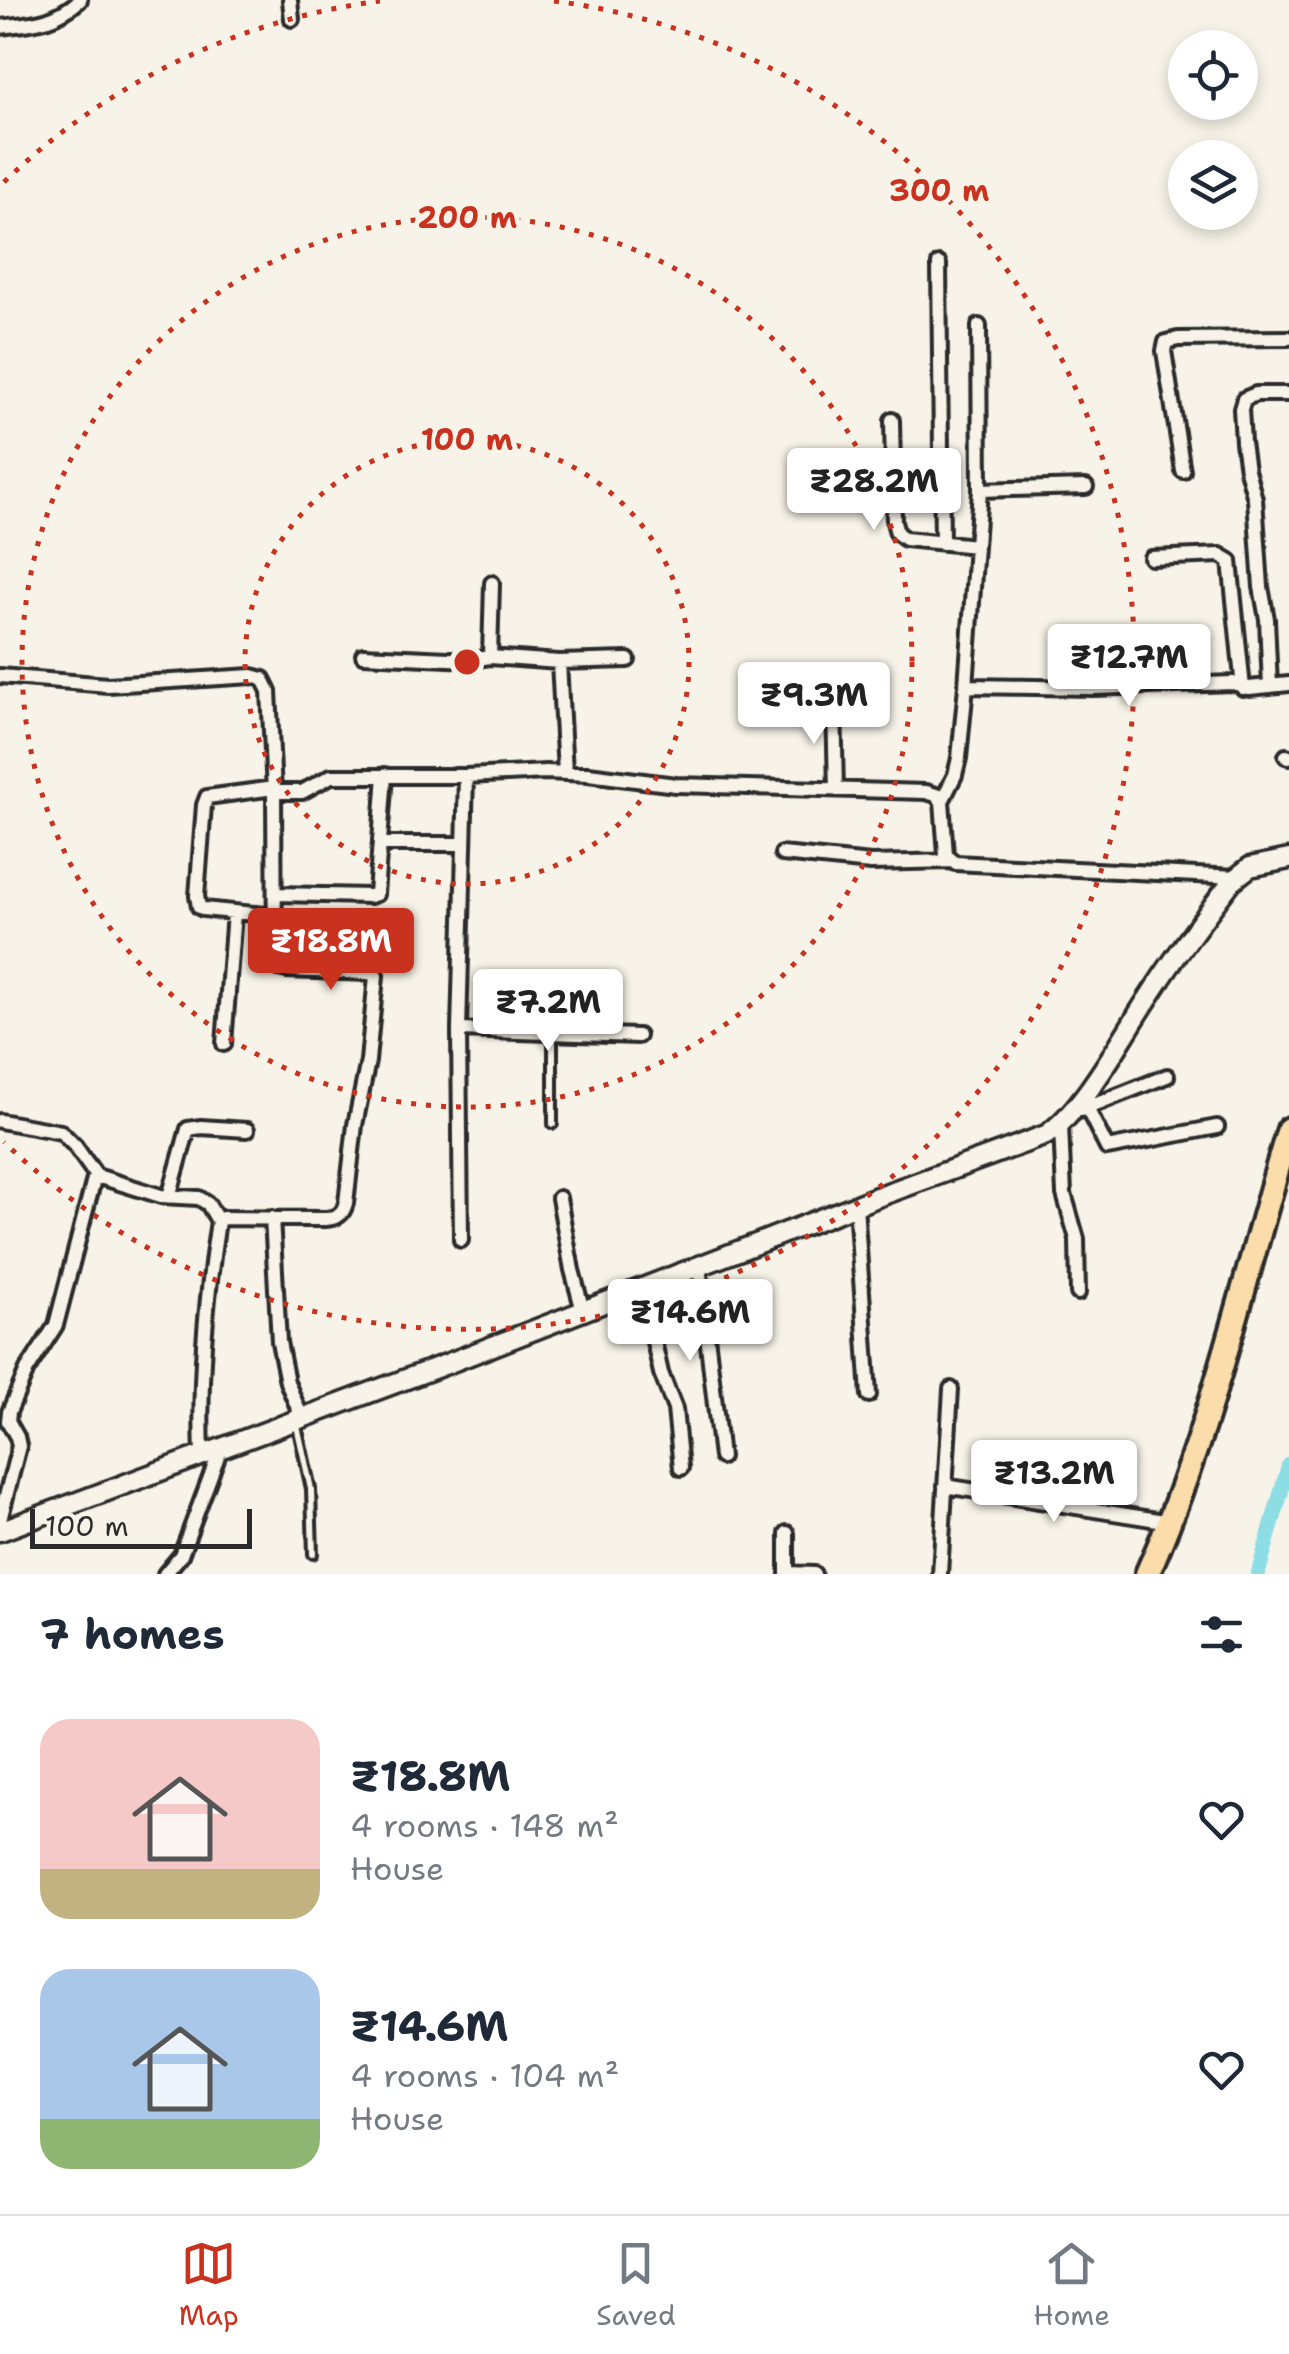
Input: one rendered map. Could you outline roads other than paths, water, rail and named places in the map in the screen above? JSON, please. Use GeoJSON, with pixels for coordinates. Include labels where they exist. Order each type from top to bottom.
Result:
{"type":"FeatureCollection","features":[{"type":"Feature","properties":{"kind":"highway"},"geometry":{"type":"LineString","coordinates":[[1147,1574],[1200,1437],[1289,1129]]}},
{"type":"Feature","properties":{"kind":"street"},"geometry":{"type":"LineString","coordinates":[[0,28],[47,21],[67,12],[80,0]]}},
{"type":"Feature","properties":{"kind":"street"},"geometry":{"type":"LineString","coordinates":[[290,0],[292,20]]}},
{"type":"Feature","properties":{"kind":"street"},"geometry":{"type":"LineString","coordinates":[[939,264],[942,543]]}},
{"type":"Feature","properties":{"kind":"street"},"geometry":{"type":"LineString","coordinates":[[951,861],[945,850],[942,801],[960,758],[966,686],[980,490],[978,326]]}},
{"type":"Feature","properties":{"kind":"street"},"geometry":{"type":"LineString","coordinates":[[1182,471],[1164,351],[1166,342],[1289,338]]}},
{"type":"Feature","properties":{"kind":"street"},"geometry":{"type":"LineString","coordinates":[[1270,686],[1256,499],[1245,457],[1241,409],[1250,395],[1289,394]]}},
{"type":"Feature","properties":{"kind":"street"},"geometry":{"type":"LineString","coordinates":[[892,420],[896,533],[905,538],[976,546]]}},
{"type":"Feature","properties":{"kind":"street"},"geometry":{"type":"LineString","coordinates":[[980,490],[1086,486]]}},
{"type":"Feature","properties":{"kind":"street"},"geometry":{"type":"LineString","coordinates":[[1151,558],[1220,554],[1230,561],[1243,688]]}},
{"type":"Feature","properties":{"kind":"street"},"geometry":{"type":"LineString","coordinates":[[490,658],[492,582]]}},
{"type":"Feature","properties":{"kind":"street"},"geometry":{"type":"LineString","coordinates":[[364,655],[559,662],[628,660]]}},
{"type":"Feature","properties":{"kind":"street"},"geometry":{"type":"LineString","coordinates":[[559,662],[565,772]]}},
{"type":"Feature","properties":{"kind":"street"},"geometry":{"type":"LineString","coordinates":[[0,676],[108,685],[252,676],[264,679],[269,691],[275,961],[278,968],[372,973],[378,982],[344,1209],[334,1218],[218,1221]]}},
{"type":"Feature","properties":{"kind":"street"},"geometry":{"type":"LineString","coordinates":[[966,686],[1093,688],[1233,683],[1243,688],[1289,684]]}},
{"type":"Feature","properties":{"kind":"street"},"geometry":{"type":"LineString","coordinates":[[834,703],[836,790]]}},
{"type":"Feature","properties":{"kind":"street"},"geometry":{"type":"LineString","coordinates":[[276,916],[203,909],[198,902],[205,800],[211,795],[274,790],[298,793],[331,776],[565,772],[676,785],[926,792],[942,801]]}},
{"type":"Feature","properties":{"kind":"street"},"geometry":{"type":"LineString","coordinates":[[276,894],[375,896],[385,775]]}},
{"type":"Feature","properties":{"kind":"street"},"geometry":{"type":"LineString","coordinates":[[461,1240],[459,1030],[466,776]]}},
{"type":"Feature","properties":{"kind":"street"},"geometry":{"type":"LineString","coordinates":[[380,844],[464,844]]}},
{"type":"Feature","properties":{"kind":"street"},"geometry":{"type":"LineString","coordinates":[[782,854],[871,863],[951,861],[1237,878]]}},
{"type":"Feature","properties":{"kind":"street"},"geometry":{"type":"LineString","coordinates":[[1078,1293],[1077,1238],[1064,1194],[1073,1116],[1196,929],[1237,878],[1250,867],[1289,859]]}},
{"type":"Feature","properties":{"kind":"street"},"geometry":{"type":"LineString","coordinates":[[224,1044],[234,913]]}},
{"type":"Feature","properties":{"kind":"street"},"geometry":{"type":"LineString","coordinates":[[459,1030],[638,1036]]}},
{"type":"Feature","properties":{"kind":"street"},"geometry":{"type":"LineString","coordinates":[[0,1531],[1046,1135],[1073,1116],[1167,1076]]}},
{"type":"Feature","properties":{"kind":"street"},"geometry":{"type":"LineString","coordinates":[[1073,1116],[1107,1148],[1217,1127]]}},
{"type":"Feature","properties":{"kind":"street"},"geometry":{"type":"LineString","coordinates":[[0,1121],[60,1132],[97,1177],[169,1197],[200,1198],[208,1204],[218,1221],[202,1358],[202,1456]]}},
{"type":"Feature","properties":{"kind":"street"},"geometry":{"type":"LineString","coordinates":[[169,1197],[188,1129],[247,1130]]}},
{"type":"Feature","properties":{"kind":"street"},"geometry":{"type":"LineString","coordinates":[[0,1520],[19,1446],[8,1421],[9,1412],[28,1370],[56,1324],[92,1180],[97,1177]]}},
{"type":"Feature","properties":{"kind":"street"},"geometry":{"type":"LineString","coordinates":[[559,1198],[583,1311]]}},
{"type":"Feature","properties":{"kind":"street"},"geometry":{"type":"LineString","coordinates":[[856,1205],[869,1395]]}},
{"type":"Feature","properties":{"kind":"street"},"geometry":{"type":"LineString","coordinates":[[272,1218],[279,1342],[299,1419]]}},
{"type":"Feature","properties":{"kind":"street"},"geometry":{"type":"LineString","coordinates":[[699,1266],[720,1457]]}},
{"type":"Feature","properties":{"kind":"street"},"geometry":{"type":"LineString","coordinates":[[642,1288],[661,1373],[674,1408],[682,1468]]}},
{"type":"Feature","properties":{"kind":"street"},"geometry":{"type":"LineString","coordinates":[[940,1574],[951,1389]]}},
{"type":"Feature","properties":{"kind":"street"},"geometry":{"type":"LineString","coordinates":[[164,1574],[181,1555],[221,1448]]}},
{"type":"Feature","properties":{"kind":"street"},"geometry":{"type":"LineString","coordinates":[[945,1486],[1170,1522]]}},
{"type":"Feature","properties":{"kind":"street"},"geometry":{"type":"LineString","coordinates":[[787,1533],[787,1574],[814,1574]]}},
{"type":"Feature","properties":{"kind":"street"},"geometry":{"type":"LineString","coordinates":[[181,1555],[185,1574]]}},
{"type":"Feature","properties":{"kind":"lane"},"geometry":{"type":"LineString","coordinates":[[553,1124],[554,1033]]}},
{"type":"Feature","properties":{"kind":"lane"},"geometry":{"type":"LineString","coordinates":[[299,1419],[311,1489],[314,1554]]}},
{"type":"Feature","properties":{"kind":"waterway"},"geometry":{"type":"LineString","coordinates":[[1258,1574],[1289,1464]]}}]}
